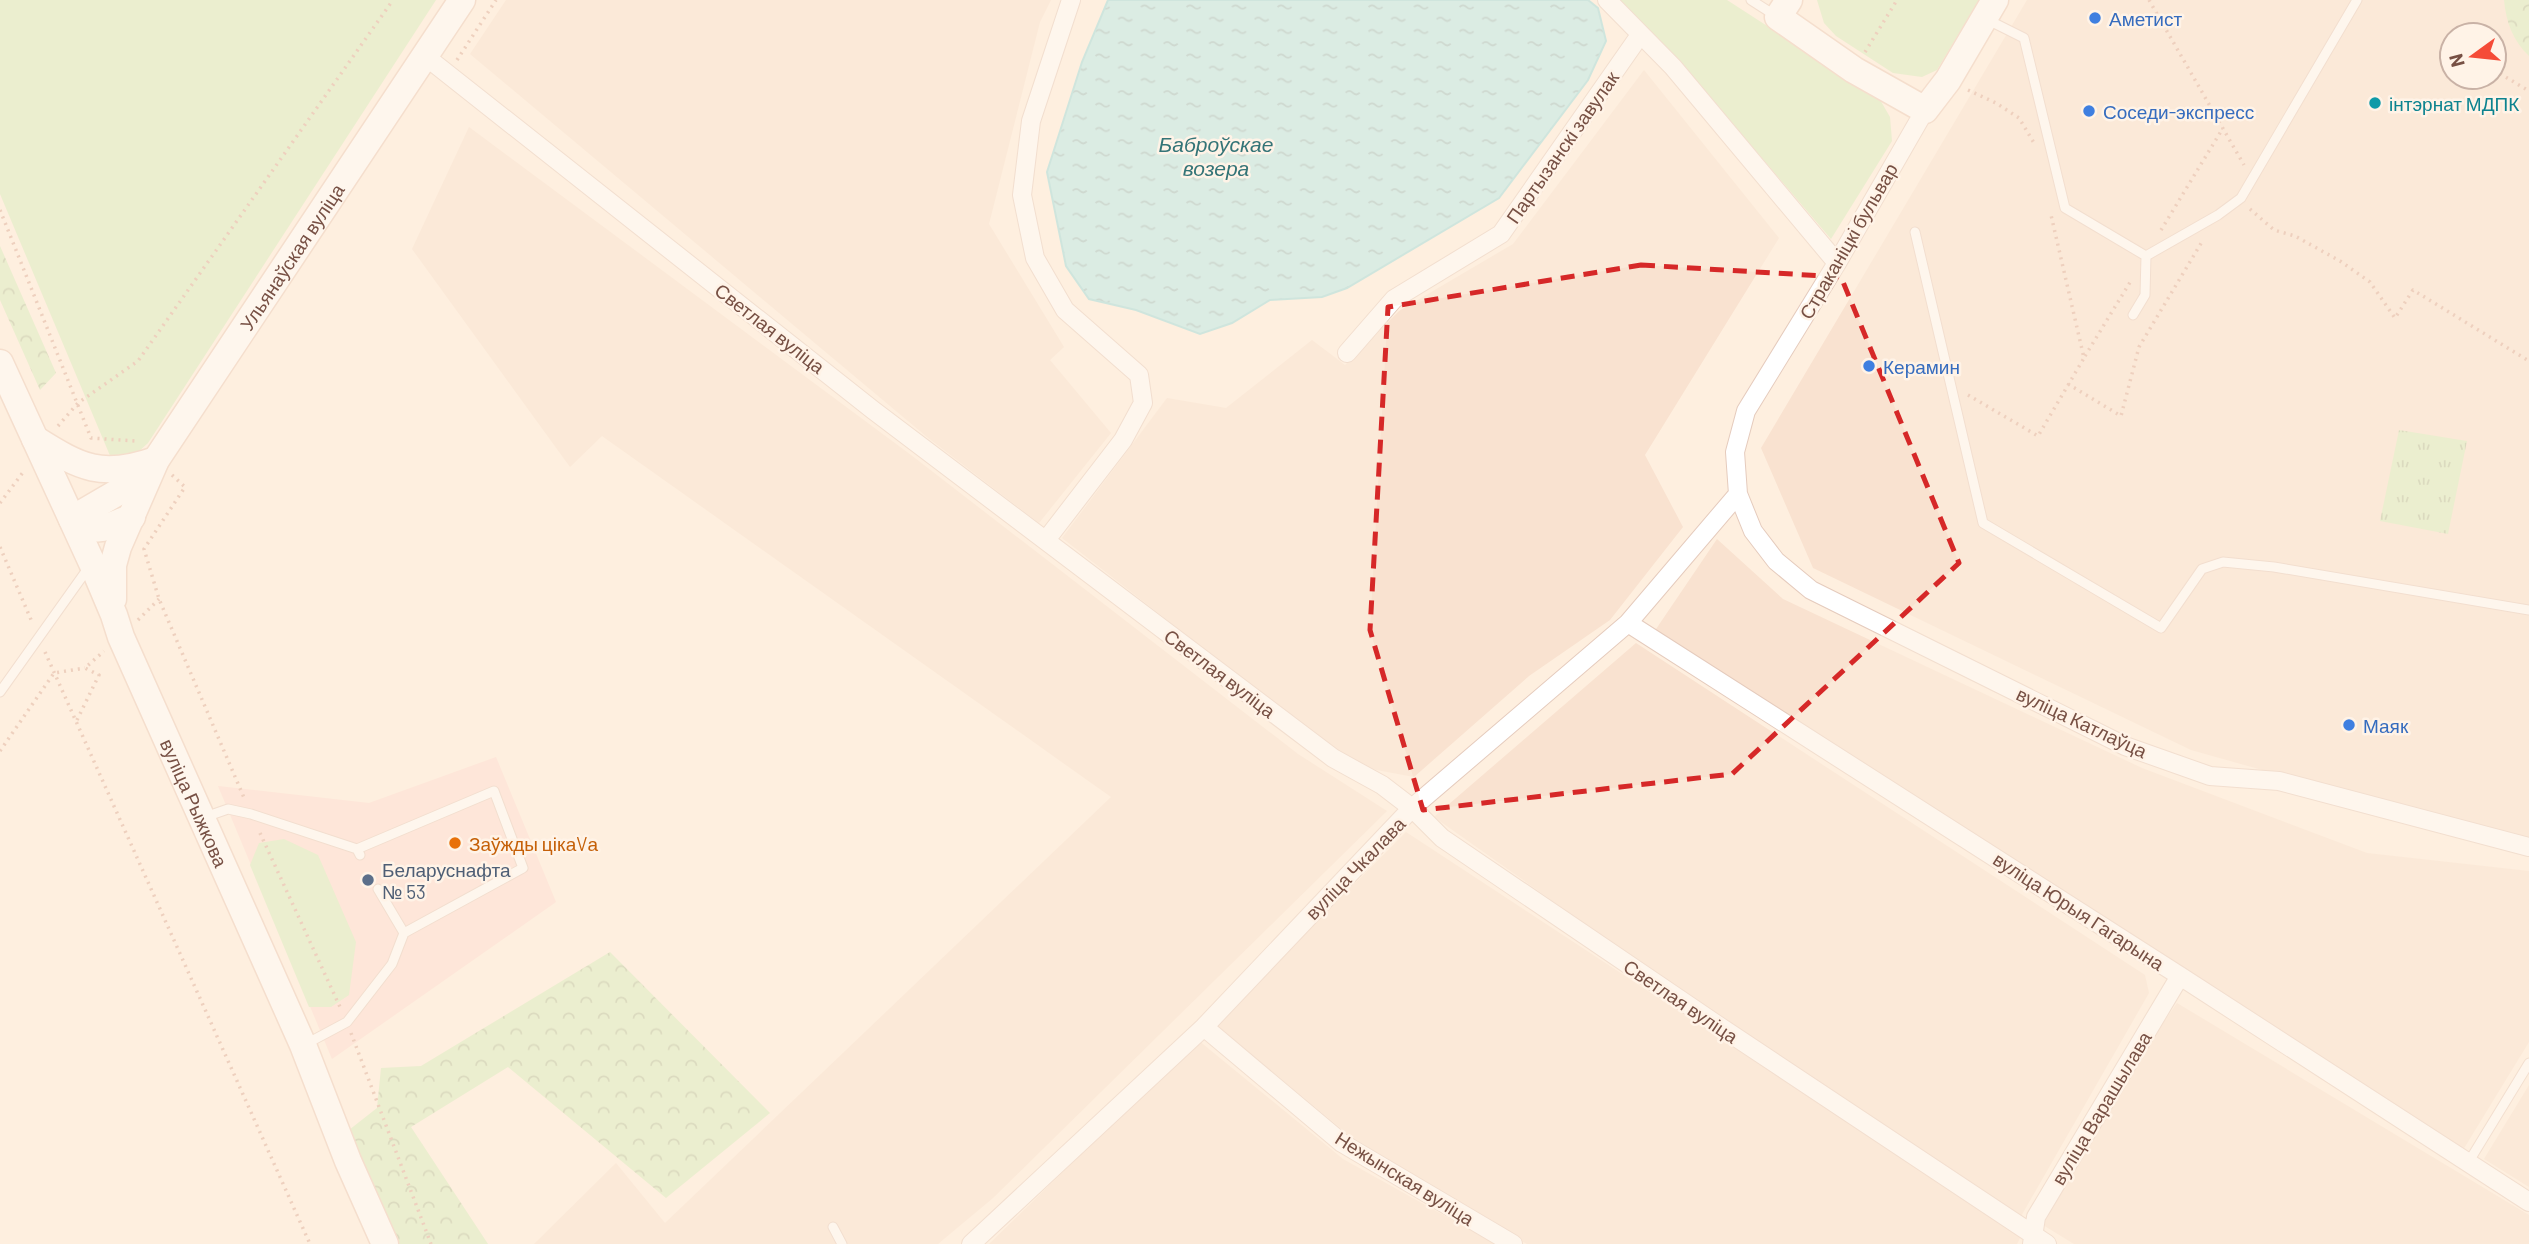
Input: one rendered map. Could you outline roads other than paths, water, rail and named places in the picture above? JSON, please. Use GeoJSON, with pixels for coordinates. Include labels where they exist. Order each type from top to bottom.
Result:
{"type":"FeatureCollection","features":[{"type":"Feature","properties":{"kind":"main road","name":"Ульянаўская вуліца"},"geometry":{"type":"LineString","coordinates":[[114,615],[113,565],[118,547],[156,460],[462,0]]}},
{"type":"Feature","properties":{"kind":"main road"},"geometry":{"type":"LineString","coordinates":[[1783,9],[1854,70],[1925,110]]}},
{"type":"Feature","properties":{"kind":"main road","name":"Страканіцкі бульвар"},"geometry":{"type":"LineString","coordinates":[[1925,110],[1948,80],[1989,9]]}},
{"type":"Feature","properties":{"kind":"main road","name":"вуліца Рыжкова"},"geometry":{"type":"LineString","coordinates":[[0,363],[92,563],[121,637],[303,1045],[384,1244]]}},
{"type":"Feature","properties":{"kind":"main road"},"geometry":{"type":"LineString","coordinates":[[35,439],[84,466],[112,471],[134,468],[156,460]]}},
{"type":"Feature","properties":{"kind":"main road"},"geometry":{"type":"LineString","coordinates":[[132,517],[102,528],[89,529],[72,519],[120,491],[156,460]]}},
{"type":"Feature","properties":{"kind":"street"},"geometry":{"type":"LineString","coordinates":[[1046,540],[1123,440],[1143,403],[1139,375],[1065,310],[1035,258],[1022,195],[1031,121],[1071,0]]}},
{"type":"Feature","properties":{"kind":"street"},"geometry":{"type":"LineString","coordinates":[[1607,0],[1673,67],[1837,263]]}},
{"type":"Feature","properties":{"kind":"street","name":"Партызанскі завулак"},"geometry":{"type":"LineString","coordinates":[[1347,354],[1394,299],[1501,234],[1640,35]]}},
{"type":"Feature","properties":{"kind":"street","name":"Светлая вуліца"},"geometry":{"type":"LineString","coordinates":[[425,56],[873,410],[1333,758],[1382,785],[1412,808],[1442,838],[2038,1242]]}},
{"type":"Feature","properties":{"kind":"street","name":"Страканіцкі бульвар"},"geometry":{"type":"LineString","coordinates":[[1738,494],[1735,452],[1746,411],[1837,263],[1925,110]]}},
{"type":"Feature","properties":{"kind":"street","name":"вуліца Чкалава"},"geometry":{"type":"LineString","coordinates":[[971,1244],[1204,1027],[1412,808],[1628,623],[1738,494]]}},
{"type":"Feature","properties":{"kind":"street","name":"вуліца Катлаўца"},"geometry":{"type":"LineString","coordinates":[[1738,494],[1754,531],[1776,561],[1811,590],[2125,746],[2210,776],[2279,781],[2529,847]]}},
{"type":"Feature","properties":{"kind":"street","name":"вуліца Юрыя Гагарына"},"geometry":{"type":"LineString","coordinates":[[1628,623],[2529,1202]]}},
{"type":"Feature","properties":{"kind":"street","name":"вуліца Варашылава"},"geometry":{"type":"LineString","coordinates":[[2038,1242],[2036,1217],[2180,976]]}},
{"type":"Feature","properties":{"kind":"street","name":"Нежынская вуліца"},"geometry":{"type":"LineString","coordinates":[[1204,1027],[1342,1143],[1513,1244]]}},
{"type":"Feature","properties":{"kind":"lane"},"geometry":{"type":"LineString","coordinates":[[1751,0],[1783,9]]}},
{"type":"Feature","properties":{"kind":"lane"},"geometry":{"type":"LineString","coordinates":[[2146,256],[2218,215],[2241,198],[2357,0]]}},
{"type":"Feature","properties":{"kind":"lane"},"geometry":{"type":"LineString","coordinates":[[1989,9],[2024,38],[2065,208],[2146,256]]}},
{"type":"Feature","properties":{"kind":"lane"},"geometry":{"type":"LineString","coordinates":[[1915,232],[1983,523],[2161,628],[2202,569],[2222,562],[2274,567],[2529,610]]}},
{"type":"Feature","properties":{"kind":"lane"},"geometry":{"type":"LineString","coordinates":[[2133,315],[2146,295],[2146,256]]}},
{"type":"Feature","properties":{"kind":"lane"},"geometry":{"type":"LineString","coordinates":[[0,692],[92,563]]}},
{"type":"Feature","properties":{"kind":"lane"},"geometry":{"type":"LineString","coordinates":[[202,818],[228,809],[251,814],[359,852],[494,791],[523,868],[404,933],[393,964],[347,1022],[303,1045]]}},
{"type":"Feature","properties":{"kind":"lane"},"geometry":{"type":"LineString","coordinates":[[379,889],[404,933]]}},
{"type":"Feature","properties":{"kind":"lane"},"geometry":{"type":"LineString","coordinates":[[2468,1164],[2529,1063]]}},
{"type":"Feature","properties":{"kind":"lane"},"geometry":{"type":"LineString","coordinates":[[833,1227],[842,1244]]}},
{"type":"Feature","properties":{"kind":"water","name":"Баброўскае возера"},"geometry":{"type":"Polygon","coordinates":[[[1108,0],[1588,0],[1598,8],[1606,41],[1588,80],[1499,198],[1347,288],[1322,297],[1270,300],[1232,323],[1200,334],[1136,310],[1089,299],[1066,266],[1047,172],[1082,62],[1108,0]]]}},
{"type":"Feature","properties":{"kind":"place","name":"Аметист"},"geometry":{"type":"Point","coordinates":[2095,18]}},
{"type":"Feature","properties":{"kind":"place","name":"інтэрнат МДПК"},"geometry":{"type":"Point","coordinates":[2375,103]}},
{"type":"Feature","properties":{"kind":"place","name":"Соседи-экспресс"},"geometry":{"type":"Point","coordinates":[2089,111]}},
{"type":"Feature","properties":{"kind":"place","name":"Керамин"},"geometry":{"type":"Point","coordinates":[1869,366]}},
{"type":"Feature","properties":{"kind":"place","name":"Маяк"},"geometry":{"type":"Point","coordinates":[2349,725]}},
{"type":"Feature","properties":{"kind":"place","name":"Заўжды цікаVа"},"geometry":{"type":"Point","coordinates":[455,843]}},
{"type":"Feature","properties":{"kind":"place","name":"Беларуснафта № 53"},"geometry":{"type":"Point","coordinates":[368,880]}}]}
